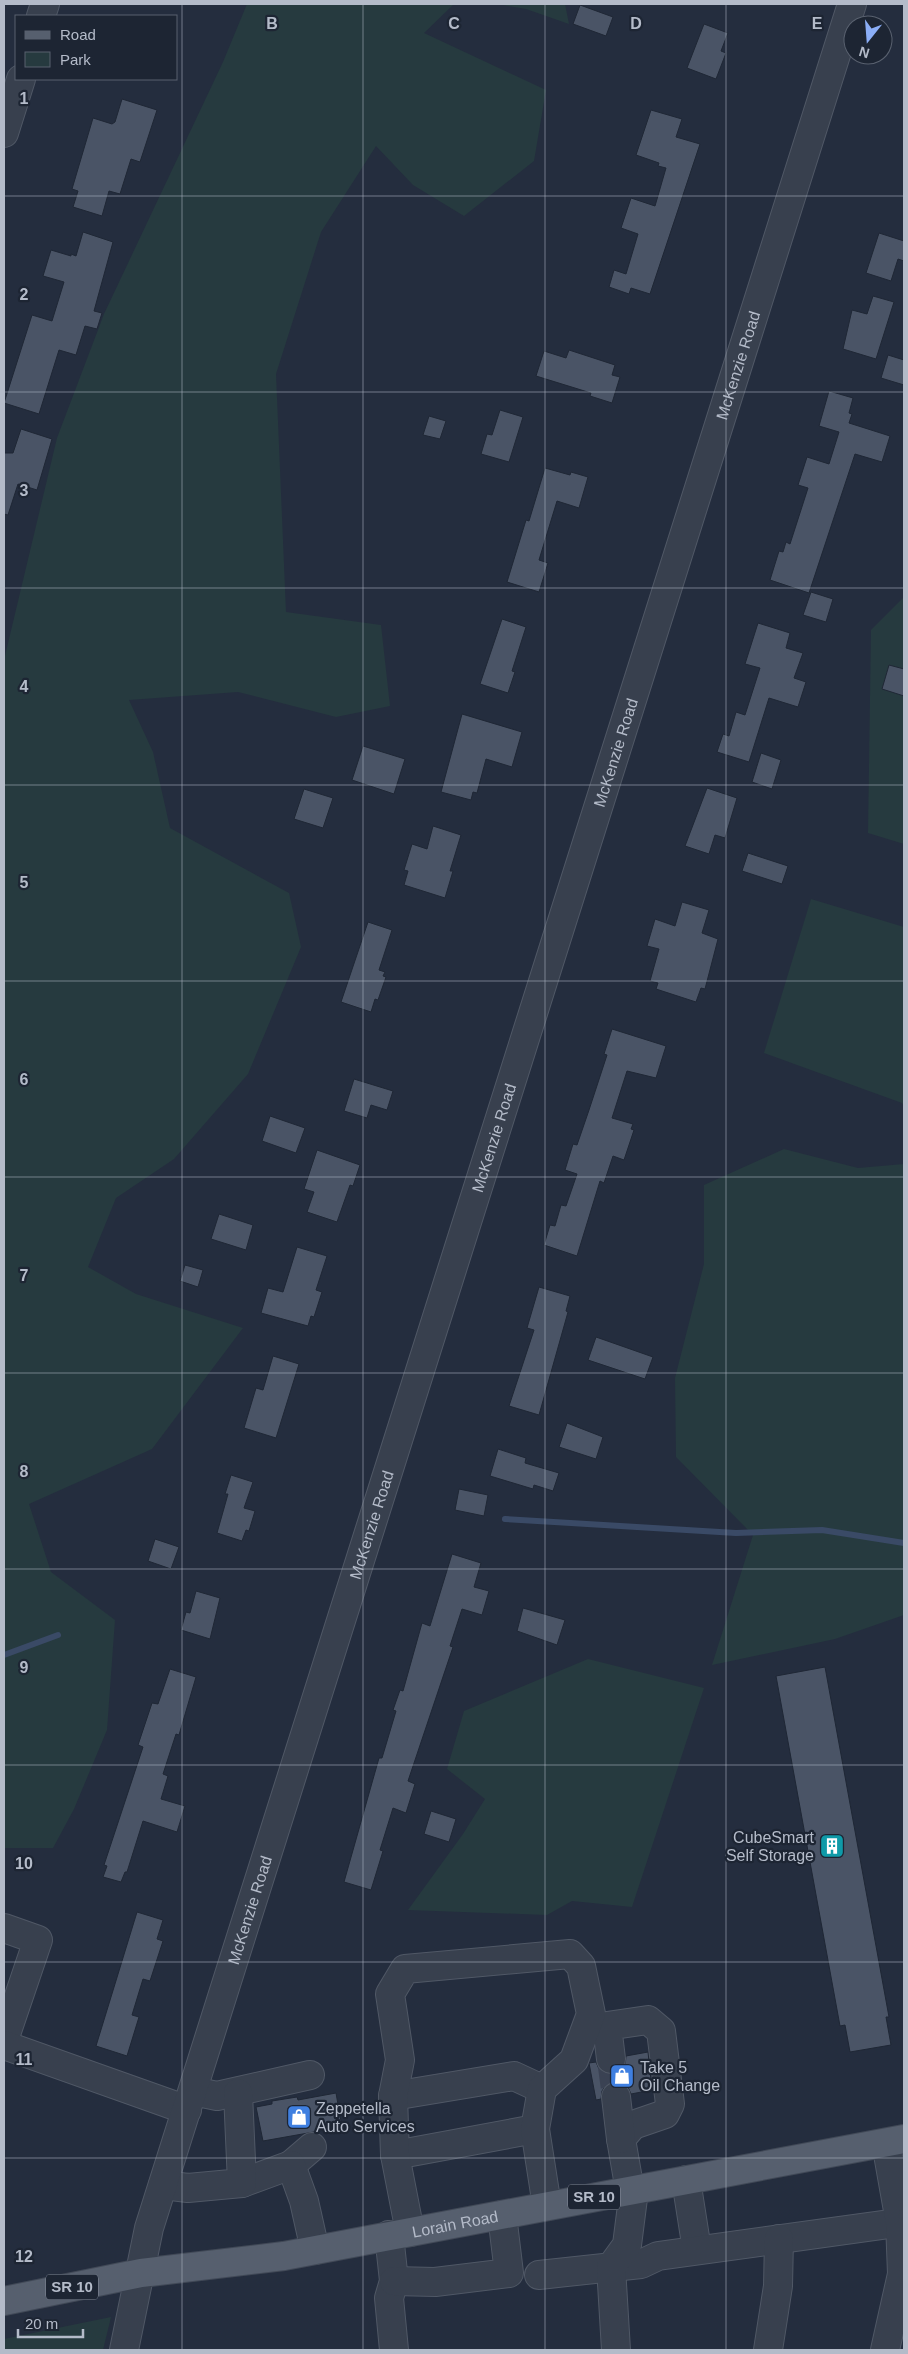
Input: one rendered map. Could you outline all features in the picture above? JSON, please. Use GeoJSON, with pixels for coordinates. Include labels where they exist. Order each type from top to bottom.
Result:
{"type":"FeatureCollection","features":[{"type":"Feature","properties":{"kind":"main road","name":"Lorain Road"},"geometry":{"type":"LineString","coordinates":[[4,2301],[141,2273],[284,2256],[895,2141]]}},
{"type":"Feature","properties":{"kind":"street","name":"McKenzie Road"},"geometry":{"type":"LineString","coordinates":[[124,2350],[149,2231],[163,2185],[852,4]]}},
{"type":"Feature","properties":{"kind":"street"},"geometry":{"type":"LineString","coordinates":[[4,133],[21,80]]}},
{"type":"Feature","properties":{"kind":"street"},"geometry":{"type":"LineString","coordinates":[[4,1928],[38,1940],[4,2040]]}},
{"type":"Feature","properties":{"kind":"street"},"geometry":{"type":"LineString","coordinates":[[394,2350],[389,2298],[394,2281],[400,2234],[393,2096],[400,2060],[390,1994],[405,1969],[570,1954],[581,1966],[591,2014],[574,2060],[542,2089],[535,2129],[547,2206]]}},
{"type":"Feature","properties":{"kind":"street"},"geometry":{"type":"LineString","coordinates":[[611,2059],[607,2026],[648,2020],[661,2031],[670,2104],[665,2114],[634,2125],[621,2139]]}},
{"type":"Feature","properties":{"kind":"street"},"geometry":{"type":"LineString","coordinates":[[4,2045],[190,2100],[238,2093],[310,2075]]}},
{"type":"Feature","properties":{"kind":"street"},"geometry":{"type":"LineString","coordinates":[[393,2096],[514,2076],[542,2089]]}},
{"type":"Feature","properties":{"kind":"street"},"geometry":{"type":"LineString","coordinates":[[238,2093],[242,2183]]}},
{"type":"Feature","properties":{"kind":"street"},"geometry":{"type":"LineString","coordinates":[[616,2097],[621,2139],[632,2190],[627,2244],[611,2267],[616,2350]]}},
{"type":"Feature","properties":{"kind":"street"},"geometry":{"type":"LineString","coordinates":[[395,2154],[535,2129]]}},
{"type":"Feature","properties":{"kind":"street"},"geometry":{"type":"LineString","coordinates":[[885,2350],[902,2274],[902,2222],[895,2141]]}},
{"type":"Feature","properties":{"kind":"street"},"geometry":{"type":"LineString","coordinates":[[163,2185],[188,2188],[242,2183],[290,2165],[312,2147]]}},
{"type":"Feature","properties":{"kind":"street"},"geometry":{"type":"LineString","coordinates":[[290,2165],[304,2201],[315,2250]]}},
{"type":"Feature","properties":{"kind":"street"},"geometry":{"type":"LineString","coordinates":[[686,2180],[697,2250]]}},
{"type":"Feature","properties":{"kind":"street"},"geometry":{"type":"LineString","coordinates":[[394,2281],[435,2282],[509,2273],[502,2215]]}},
{"type":"Feature","properties":{"kind":"street"},"geometry":{"type":"LineString","coordinates":[[539,2275],[641,2264],[658,2256],[902,2222]]}},
{"type":"Feature","properties":{"kind":"street"},"geometry":{"type":"LineString","coordinates":[[768,2350],[778,2286],[779,2239]]}},
{"type":"Feature","properties":{"kind":"green space"},"geometry":{"type":"Polygon","coordinates":[[[247,4],[454,4],[424,33],[546,90],[534,161],[464,216],[413,185],[376,146],[321,232],[276,374],[286,612],[381,625],[390,706],[336,717],[238,692],[129,700],[153,752],[170,828],[289,893],[301,947],[248,1074],[174,1159],[116,1198],[88,1267],[136,1294],[243,1328],[152,1449],[29,1504],[51,1572],[115,1620],[107,1730],[74,1809],[53,1848],[4,1848],[4,660],[57,438],[104,314],[223,62],[247,4]]]}},
{"type":"Feature","properties":{"kind":"green space"},"geometry":{"type":"Polygon","coordinates":[[[497,4],[565,4],[569,24],[526,9],[497,4]]]}},
{"type":"Feature","properties":{"kind":"green space"},"geometry":{"type":"Polygon","coordinates":[[[904,597],[904,844],[868,833],[871,630],[904,597]]]}},
{"type":"Feature","properties":{"kind":"green space"},"geometry":{"type":"Polygon","coordinates":[[[811,899],[904,927],[904,1107],[902,1103],[764,1053],[811,899]]]}},
{"type":"Feature","properties":{"kind":"green space"},"geometry":{"type":"Polygon","coordinates":[[[784,1149],[858,1168],[904,1164],[904,1615],[835,1639],[712,1665],[753,1535],[676,1457],[675,1378],[704,1264],[704,1185],[784,1149]]]}},
{"type":"Feature","properties":{"kind":"green space"},"geometry":{"type":"Polygon","coordinates":[[[588,1659],[704,1688],[632,1907],[572,1901],[547,1915],[408,1910],[463,1834],[485,1799],[447,1769],[464,1711],[588,1659]]]}},
{"type":"Feature","properties":{"kind":"green space"},"geometry":{"type":"Polygon","coordinates":[[[111,2317],[103,2350],[4,2350],[4,2339],[111,2317]]]}},
{"type":"Feature","properties":{"kind":"building"},"geometry":{"type":"Polygon","coordinates":[[[580,5],[613,17],[606,36],[573,24],[580,5]]]}},
{"type":"Feature","properties":{"kind":"building"},"geometry":{"type":"Polygon","coordinates":[[[704,24],[728,33],[721,51],[726,53],[716,79],[687,68],[704,24]]]}},
{"type":"Feature","properties":{"kind":"building"},"geometry":{"type":"Polygon","coordinates":[[[122,99],[157,110],[140,162],[131,159],[120,194],[109,191],[102,216],[73,207],[78,191],[72,189],[93,118],[112,124],[115,122],[122,99]]]}},
{"type":"Feature","properties":{"kind":"building"},"geometry":{"type":"Polygon","coordinates":[[[651,110],[682,119],[676,137],[700,144],[650,294],[631,288],[629,294],[609,287],[614,270],[626,274],[638,234],[621,228],[631,198],[655,206],[666,168],[658,166],[659,163],[636,155],[651,110]]]}},
{"type":"Feature","properties":{"kind":"building"},"geometry":{"type":"Polygon","coordinates":[[[83,232],[113,242],[94,311],[102,313],[97,329],[85,326],[76,355],[59,350],[39,414],[4,403],[32,315],[52,321],[64,282],[43,276],[51,250],[76,256],[83,232]]]}},
{"type":"Feature","properties":{"kind":"building"},"geometry":{"type":"Polygon","coordinates":[[[879,233],[904,241],[904,261],[898,259],[891,281],[866,273],[879,233]]]}},
{"type":"Feature","properties":{"kind":"building"},"geometry":{"type":"Polygon","coordinates":[[[873,296],[894,302],[876,359],[843,349],[852,310],[867,314],[873,296]]]}},
{"type":"Feature","properties":{"kind":"building"},"geometry":{"type":"Polygon","coordinates":[[[569,350],[615,365],[612,375],[620,377],[612,403],[590,396],[591,393],[536,376],[544,351],[566,358],[569,350]]]}},
{"type":"Feature","properties":{"kind":"building"},"geometry":{"type":"Polygon","coordinates":[[[888,355],[904,360],[904,385],[881,378],[888,355]]]}},
{"type":"Feature","properties":{"kind":"building"},"geometry":{"type":"Polygon","coordinates":[[[829,391],[853,398],[849,413],[852,414],[849,423],[890,436],[882,462],[855,454],[809,593],[770,580],[779,551],[783,552],[786,542],[790,544],[808,488],[798,485],[807,457],[829,464],[839,432],[819,426],[829,391]]]}},
{"type":"Feature","properties":{"kind":"building"},"geometry":{"type":"Polygon","coordinates":[[[500,410],[523,417],[509,462],[481,454],[487,434],[492,435],[500,410]]]}},
{"type":"Feature","properties":{"kind":"building"},"geometry":{"type":"Polygon","coordinates":[[[429,416],[446,421],[440,439],[423,435],[429,416]]]}},
{"type":"Feature","properties":{"kind":"building"},"geometry":{"type":"Polygon","coordinates":[[[21,429],[52,439],[37,490],[18,484],[8,515],[4,514],[4,453],[13,453],[21,429]]]}},
{"type":"Feature","properties":{"kind":"building"},"geometry":{"type":"Polygon","coordinates":[[[545,468],[570,475],[571,472],[588,477],[579,508],[557,501],[539,560],[548,563],[539,592],[507,582],[526,520],[529,521],[545,468]]]}},
{"type":"Feature","properties":{"kind":"building"},"geometry":{"type":"Polygon","coordinates":[[[811,592],[833,599],[826,622],[803,615],[811,592]]]}},
{"type":"Feature","properties":{"kind":"building"},"geometry":{"type":"Polygon","coordinates":[[[502,619],[526,627],[512,671],[515,672],[508,693],[480,684],[502,619]]]}},
{"type":"Feature","properties":{"kind":"building"},"geometry":{"type":"Polygon","coordinates":[[[758,623],[790,633],[786,648],[803,653],[794,678],[806,682],[798,707],[769,698],[749,762],[717,752],[723,734],[729,736],[736,712],[745,715],[760,668],[745,664],[758,623]]]}},
{"type":"Feature","properties":{"kind":"building"},"geometry":{"type":"Polygon","coordinates":[[[889,665],[904,669],[904,696],[882,689],[889,665]]]}},
{"type":"Feature","properties":{"kind":"building"},"geometry":{"type":"Polygon","coordinates":[[[462,714],[522,732],[512,767],[486,759],[477,793],[473,792],[471,800],[441,792],[462,714]]]}},
{"type":"Feature","properties":{"kind":"building"},"geometry":{"type":"Polygon","coordinates":[[[363,746],[405,759],[394,794],[352,780],[363,746]]]}},
{"type":"Feature","properties":{"kind":"building"},"geometry":{"type":"Polygon","coordinates":[[[761,753],[781,760],[772,789],[752,782],[761,753]]]}},
{"type":"Feature","properties":{"kind":"building"},"geometry":{"type":"Polygon","coordinates":[[[707,788],[737,798],[725,838],[715,835],[709,854],[685,846],[707,788]]]}},
{"type":"Feature","properties":{"kind":"building"},"geometry":{"type":"Polygon","coordinates":[[[304,789],[333,798],[323,828],[294,819],[304,789]]]}},
{"type":"Feature","properties":{"kind":"building"},"geometry":{"type":"Polygon","coordinates":[[[433,826],[461,835],[450,871],[453,871],[445,898],[404,885],[408,871],[404,870],[412,844],[427,849],[433,826]]]}},
{"type":"Feature","properties":{"kind":"building"},"geometry":{"type":"Polygon","coordinates":[[[748,853],[788,866],[782,884],[742,871],[748,853]]]}},
{"type":"Feature","properties":{"kind":"building"},"geometry":{"type":"Polygon","coordinates":[[[682,902],[709,910],[702,933],[718,939],[705,989],[701,988],[696,1002],[656,989],[658,983],[650,981],[659,949],[647,946],[655,919],[675,926],[682,902]]]}},
{"type":"Feature","properties":{"kind":"building"},"geometry":{"type":"Polygon","coordinates":[[[368,922],[392,930],[379,970],[385,972],[383,976],[386,977],[378,1000],[375,999],[371,1012],[341,1002],[368,922]]]}},
{"type":"Feature","properties":{"kind":"building"},"geometry":{"type":"Polygon","coordinates":[[[612,1029],[666,1046],[656,1078],[627,1071],[612,1118],[633,1124],[631,1129],[634,1130],[624,1160],[613,1156],[604,1183],[600,1181],[577,1256],[544,1245],[550,1225],[555,1226],[561,1205],[566,1206],[577,1174],[565,1170],[573,1144],[577,1145],[589,1110],[607,1055],[604,1054],[612,1029]]]}},
{"type":"Feature","properties":{"kind":"building"},"geometry":{"type":"Polygon","coordinates":[[[354,1079],[393,1091],[387,1110],[371,1105],[367,1118],[344,1111],[354,1079]]]}},
{"type":"Feature","properties":{"kind":"building"},"geometry":{"type":"Polygon","coordinates":[[[270,1116],[305,1128],[296,1153],[262,1141],[270,1116]]]}},
{"type":"Feature","properties":{"kind":"building"},"geometry":{"type":"Polygon","coordinates":[[[317,1150],[360,1165],[353,1186],[350,1185],[337,1222],[307,1212],[314,1192],[304,1189],[317,1150]]]}},
{"type":"Feature","properties":{"kind":"building"},"geometry":{"type":"Polygon","coordinates":[[[219,1214],[253,1225],[246,1250],[211,1239],[219,1214]]]}},
{"type":"Feature","properties":{"kind":"building"},"geometry":{"type":"Polygon","coordinates":[[[297,1247],[327,1256],[316,1290],[322,1292],[314,1317],[311,1316],[308,1326],[261,1313],[268,1288],[283,1292],[297,1247]]]}},
{"type":"Feature","properties":{"kind":"building"},"geometry":{"type":"Polygon","coordinates":[[[185,1265],[203,1270],[198,1287],[180,1281],[185,1265]]]}},
{"type":"Feature","properties":{"kind":"building"},"geometry":{"type":"Polygon","coordinates":[[[539,1287],[570,1296],[566,1311],[568,1312],[539,1415],[509,1406],[534,1330],[527,1328],[539,1287]]]}},
{"type":"Feature","properties":{"kind":"building"},"geometry":{"type":"Polygon","coordinates":[[[596,1337],[653,1357],[645,1379],[588,1360],[596,1337]]]}},
{"type":"Feature","properties":{"kind":"building"},"geometry":{"type":"Polygon","coordinates":[[[273,1356],[299,1364],[276,1438],[244,1428],[256,1388],[263,1390],[273,1356]]]}},
{"type":"Feature","properties":{"kind":"building"},"geometry":{"type":"Polygon","coordinates":[[[567,1423],[603,1437],[596,1459],[559,1447],[567,1423]]]}},
{"type":"Feature","properties":{"kind":"building"},"geometry":{"type":"Polygon","coordinates":[[[498,1449],[526,1458],[525,1463],[559,1473],[553,1491],[534,1485],[533,1489],[490,1476],[498,1449]]]}},
{"type":"Feature","properties":{"kind":"building"},"geometry":{"type":"Polygon","coordinates":[[[231,1475],[253,1482],[244,1508],[255,1511],[249,1531],[246,1530],[242,1541],[217,1533],[228,1494],[225,1494],[231,1475]]]}},
{"type":"Feature","properties":{"kind":"building"},"geometry":{"type":"Polygon","coordinates":[[[459,1489],[488,1495],[484,1516],[455,1510],[459,1489]]]}},
{"type":"Feature","properties":{"kind":"building"},"geometry":{"type":"Polygon","coordinates":[[[155,1539],[179,1547],[171,1569],[148,1561],[155,1539]]]}},
{"type":"Feature","properties":{"kind":"building"},"geometry":{"type":"Polygon","coordinates":[[[452,1554],[481,1563],[474,1587],[489,1591],[482,1615],[462,1609],[450,1646],[453,1647],[408,1781],[415,1784],[406,1813],[393,1808],[380,1850],[383,1851],[371,1890],[344,1882],[379,1758],[382,1758],[396,1711],[393,1710],[400,1690],[403,1691],[422,1623],[430,1626],[452,1554]]]}},
{"type":"Feature","properties":{"kind":"building"},"geometry":{"type":"Polygon","coordinates":[[[196,1591],[220,1598],[210,1639],[181,1630],[186,1612],[190,1613],[196,1591]]]}},
{"type":"Feature","properties":{"kind":"building"},"geometry":{"type":"Polygon","coordinates":[[[523,1608],[565,1620],[557,1645],[517,1631],[523,1608]]]}},
{"type":"Feature","properties":{"kind":"building","name":"CubeSmart Self Storage"},"geometry":{"type":"Polygon","coordinates":[[[825,1667],[889,2017],[886,2017],[891,2045],[850,2052],[845,2025],[840,2026],[776,1676],[825,1667]]]}},
{"type":"Feature","properties":{"kind":"building"},"geometry":{"type":"Polygon","coordinates":[[[170,1669],[196,1677],[179,1735],[176,1734],[163,1774],[168,1776],[161,1799],[185,1806],[177,1832],[143,1821],[127,1872],[125,1872],[121,1882],[103,1877],[107,1866],[104,1865],[143,1747],[138,1745],[152,1703],[158,1704],[170,1669]]]}},
{"type":"Feature","properties":{"kind":"building"},"geometry":{"type":"Polygon","coordinates":[[[431,1811],[456,1819],[449,1842],[424,1834],[431,1811]]]}},
{"type":"Feature","properties":{"kind":"building"},"geometry":{"type":"Polygon","coordinates":[[[137,1912],[163,1920],[157,1939],[163,1941],[150,1981],[143,1979],[132,2015],[139,2017],[127,2056],[96,2046],[137,1912]]]}},
{"type":"Feature","properties":{"kind":"building","name":"Take 5 Oil Change"},"geometry":{"type":"Polygon","coordinates":[[[648,2052],[652,2090],[631,2094],[628,2087],[623,2083],[614,2082],[606,2085],[602,2091],[601,2099],[596,2100],[589,2063],[596,2062],[599,2069],[604,2073],[613,2074],[620,2072],[625,2066],[626,2056],[648,2052]]]}},
{"type":"Feature","properties":{"kind":"building","name":"Zeppetella Auto Services"},"geometry":{"type":"Polygon","coordinates":[[[336,2093],[342,2127],[263,2141],[256,2107],[272,2104],[272,2101],[297,2097],[298,2100],[336,2093]]]}},
{"type":"Feature","properties":{"kind":"waterway"},"geometry":{"type":"LineString","coordinates":[[505,1519],[736,1533],[822,1530],[904,1543]]}},
{"type":"Feature","properties":{"kind":"waterway"},"geometry":{"type":"LineString","coordinates":[[4,1655],[58,1635]]}},
{"type":"Feature","properties":{"kind":"tunnel"},"geometry":{"type":"LineString","coordinates":[[611,2059],[616,2097]]}},
{"type":"Feature","properties":{"kind":"place","name":"CubeSmart Self Storage"},"geometry":{"type":"Point","coordinates":[832,1846]}},
{"type":"Feature","properties":{"kind":"place","name":"Take 5 Oil Change"},"geometry":{"type":"Point","coordinates":[622,2076]}},
{"type":"Feature","properties":{"kind":"place","name":"Zeppetella Auto Services"},"geometry":{"type":"Point","coordinates":[299,2117]}}]}
